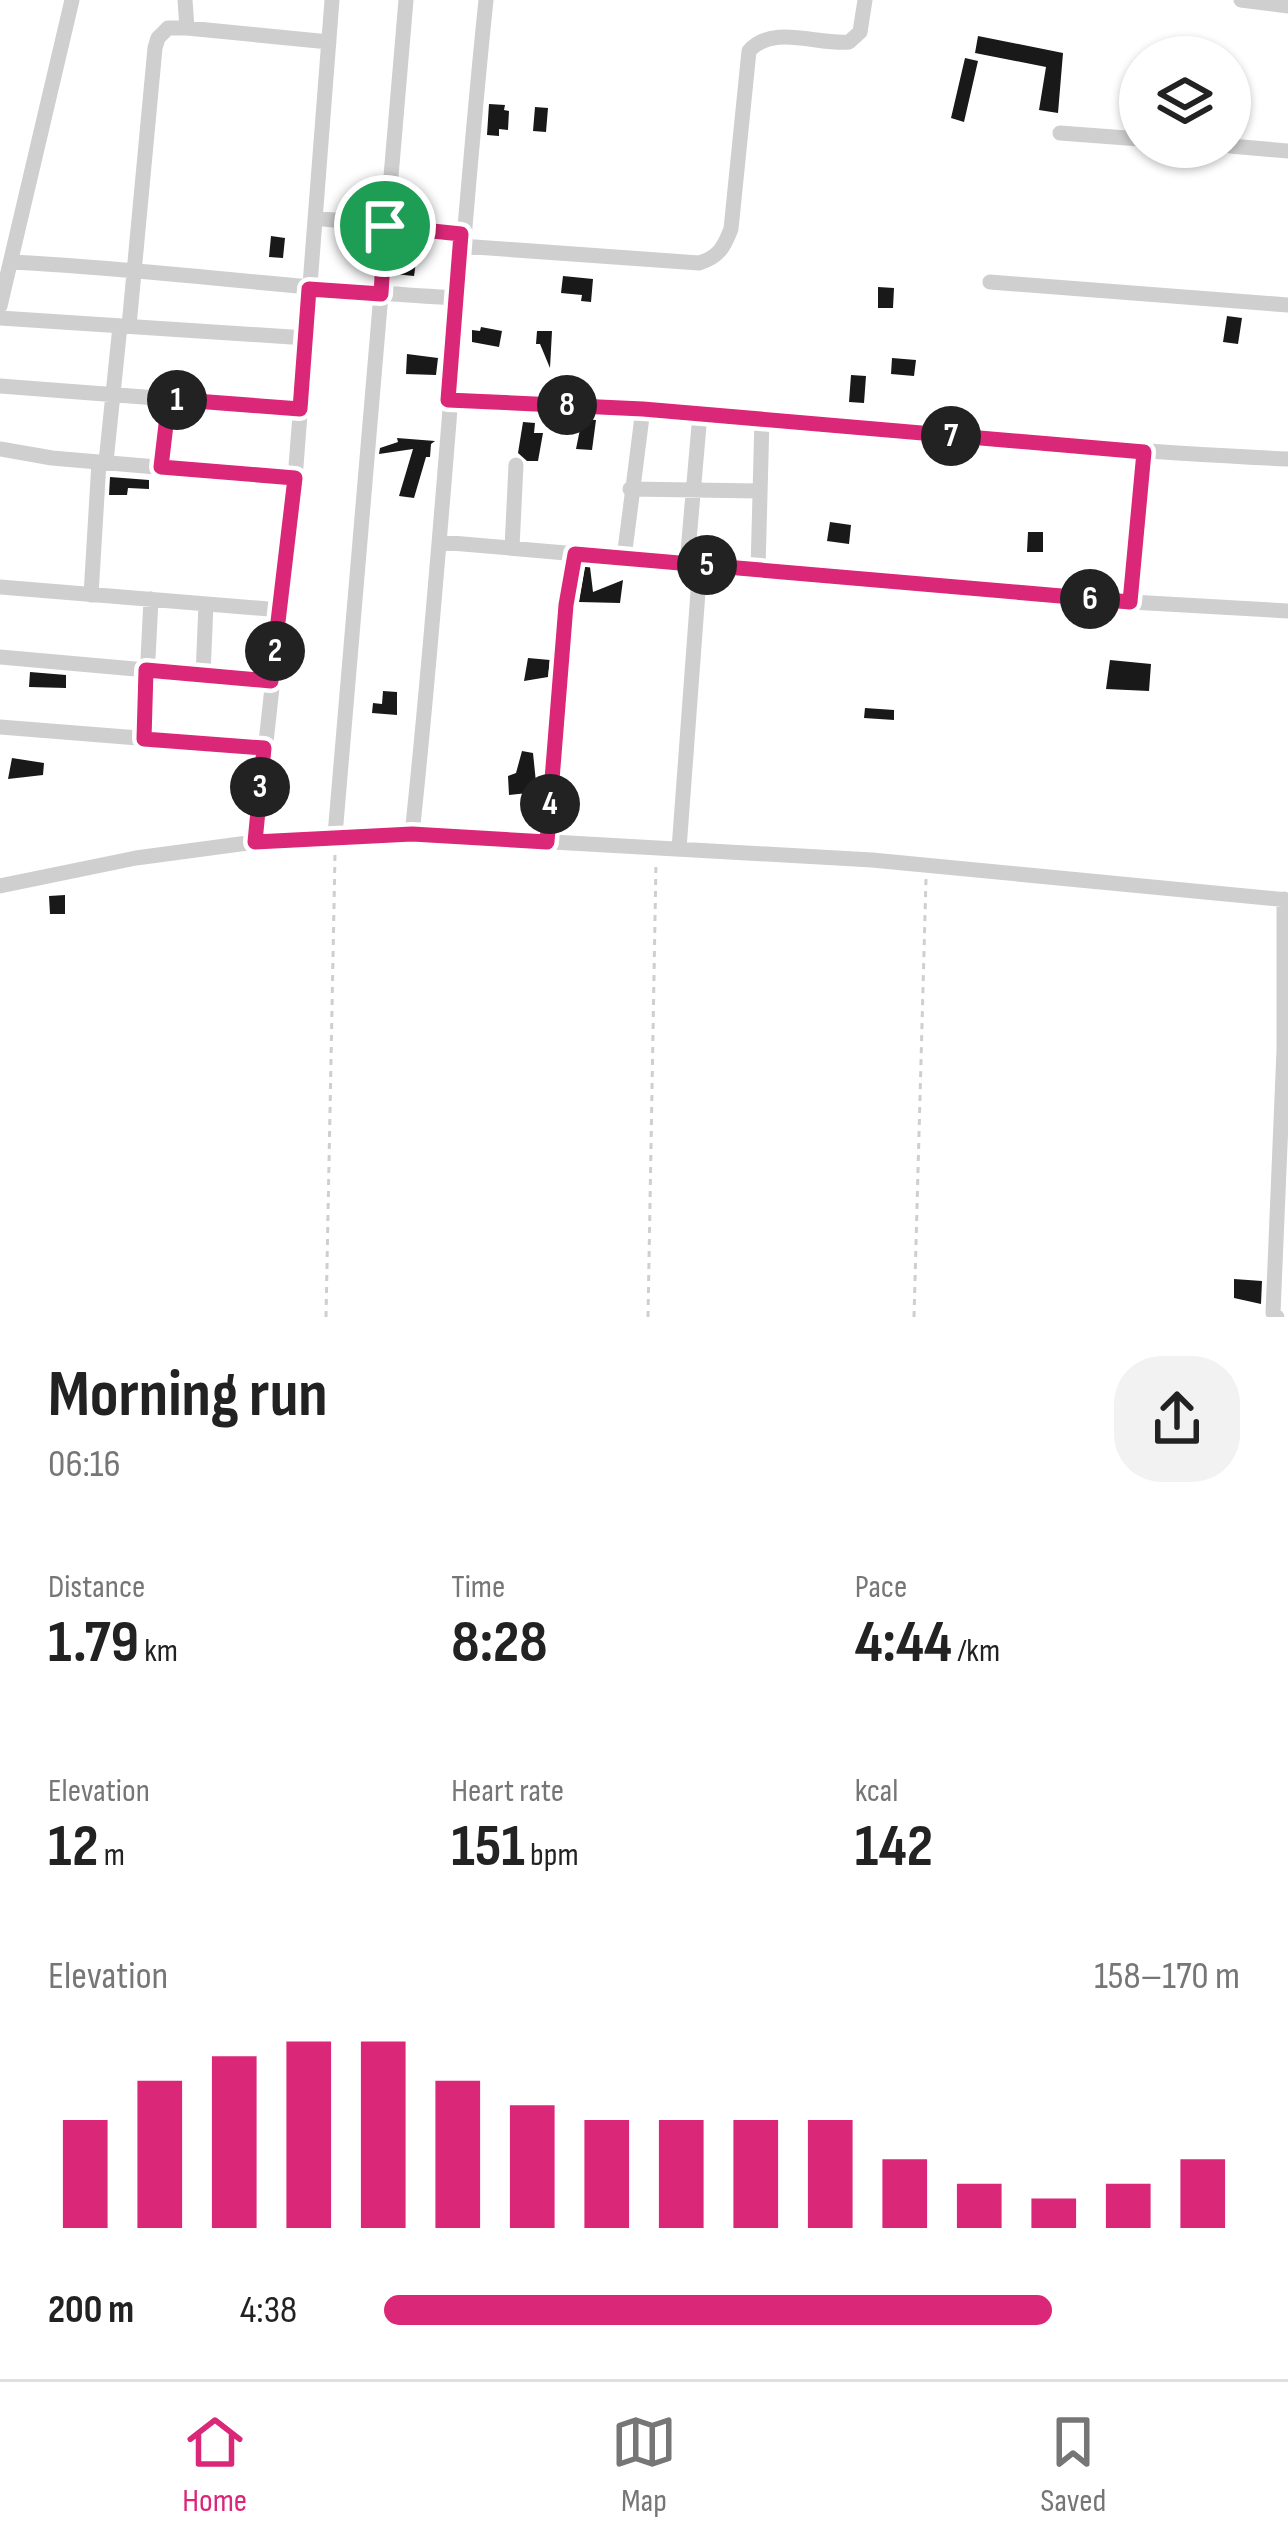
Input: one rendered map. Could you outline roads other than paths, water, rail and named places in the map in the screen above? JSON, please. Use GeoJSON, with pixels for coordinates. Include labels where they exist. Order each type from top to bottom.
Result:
{"type":"FeatureCollection","features":[{"type":"Feature","properties":{"kind":"street"},"geometry":{"type":"LineString","coordinates":[[0,306],[72,0]]}},
{"type":"Feature","properties":{"kind":"street"},"geometry":{"type":"LineString","coordinates":[[185,0],[187,28]]}},
{"type":"Feature","properties":{"kind":"street"},"geometry":{"type":"LineString","coordinates":[[255,842],[295,478],[332,0]]}},
{"type":"Feature","properties":{"kind":"street"},"geometry":{"type":"LineString","coordinates":[[334,835],[406,0]]}},
{"type":"Feature","properties":{"kind":"street"},"geometry":{"type":"LineString","coordinates":[[412,834],[440,542],[461,240],[486,0]]}},
{"type":"Feature","properties":{"kind":"street"},"geometry":{"type":"LineString","coordinates":[[315,218],[461,240],[700,263],[724,246],[731,229],[749,51],[758,42],[777,37],[849,42],[860,32],[865,0]]}},
{"type":"Feature","properties":{"kind":"street"},"geometry":{"type":"LineString","coordinates":[[1240,0],[1288,6]]}},
{"type":"Feature","properties":{"kind":"street"},"geometry":{"type":"LineString","coordinates":[[91,595],[102,462],[135,270],[158,38],[168,28],[187,28],[329,42]]}},
{"type":"Feature","properties":{"kind":"street"},"geometry":{"type":"LineString","coordinates":[[1060,133],[1119,137]]}},
{"type":"Feature","properties":{"kind":"street"},"geometry":{"type":"LineString","coordinates":[[1251,148],[1288,151]]}},
{"type":"Feature","properties":{"kind":"street"},"geometry":{"type":"LineString","coordinates":[[10,262],[458,298]]}},
{"type":"Feature","properties":{"kind":"street"},"geometry":{"type":"LineString","coordinates":[[990,281],[1288,305]]}},
{"type":"Feature","properties":{"kind":"street"},"geometry":{"type":"LineString","coordinates":[[0,318],[306,338]]}},
{"type":"Feature","properties":{"kind":"street"},"geometry":{"type":"LineString","coordinates":[[0,386],[300,409]]}},
{"type":"Feature","properties":{"kind":"street"},"geometry":{"type":"LineString","coordinates":[[161,467],[169,399]]}},
{"type":"Feature","properties":{"kind":"street"},"geometry":{"type":"LineString","coordinates":[[448,400],[643,409],[1144,452],[1288,459]]}},
{"type":"Feature","properties":{"kind":"street"},"geometry":{"type":"LineString","coordinates":[[624,558],[643,409]]}},
{"type":"Feature","properties":{"kind":"street"},"geometry":{"type":"LineString","coordinates":[[679,849],[693,564],[690,491],[700,414]]}},
{"type":"Feature","properties":{"kind":"street"},"geometry":{"type":"LineString","coordinates":[[758,570],[763,419]]}},
{"type":"Feature","properties":{"kind":"street"},"geometry":{"type":"LineString","coordinates":[[0,449],[295,478]]}},
{"type":"Feature","properties":{"kind":"street"},"geometry":{"type":"LineString","coordinates":[[1130,602],[1144,452]]}},
{"type":"Feature","properties":{"kind":"street"},"geometry":{"type":"LineString","coordinates":[[512,548],[516,465]]}},
{"type":"Feature","properties":{"kind":"street"},"geometry":{"type":"LineString","coordinates":[[630,489],[759,491]]}},
{"type":"Feature","properties":{"kind":"street"},"geometry":{"type":"LineString","coordinates":[[440,542],[1130,602],[1288,611]]}},
{"type":"Feature","properties":{"kind":"street"},"geometry":{"type":"LineString","coordinates":[[547,842],[566,605],[575,554]]}},
{"type":"Feature","properties":{"kind":"street"},"geometry":{"type":"LineString","coordinates":[[0,587],[281,610]]}},
{"type":"Feature","properties":{"kind":"street"},"geometry":{"type":"LineString","coordinates":[[144,739],[151,599]]}},
{"type":"Feature","properties":{"kind":"street"},"geometry":{"type":"LineString","coordinates":[[203,675],[206,604]]}},
{"type":"Feature","properties":{"kind":"street"},"geometry":{"type":"LineString","coordinates":[[0,657],[271,681]]}},
{"type":"Feature","properties":{"kind":"street"},"geometry":{"type":"LineString","coordinates":[[0,727],[264,748]]}},
{"type":"Feature","properties":{"kind":"street"},"geometry":{"type":"LineString","coordinates":[[0,886],[136,858],[255,842],[412,834],[927,865],[1286,900],[1273,1313],[1277,1317]]}}]}
